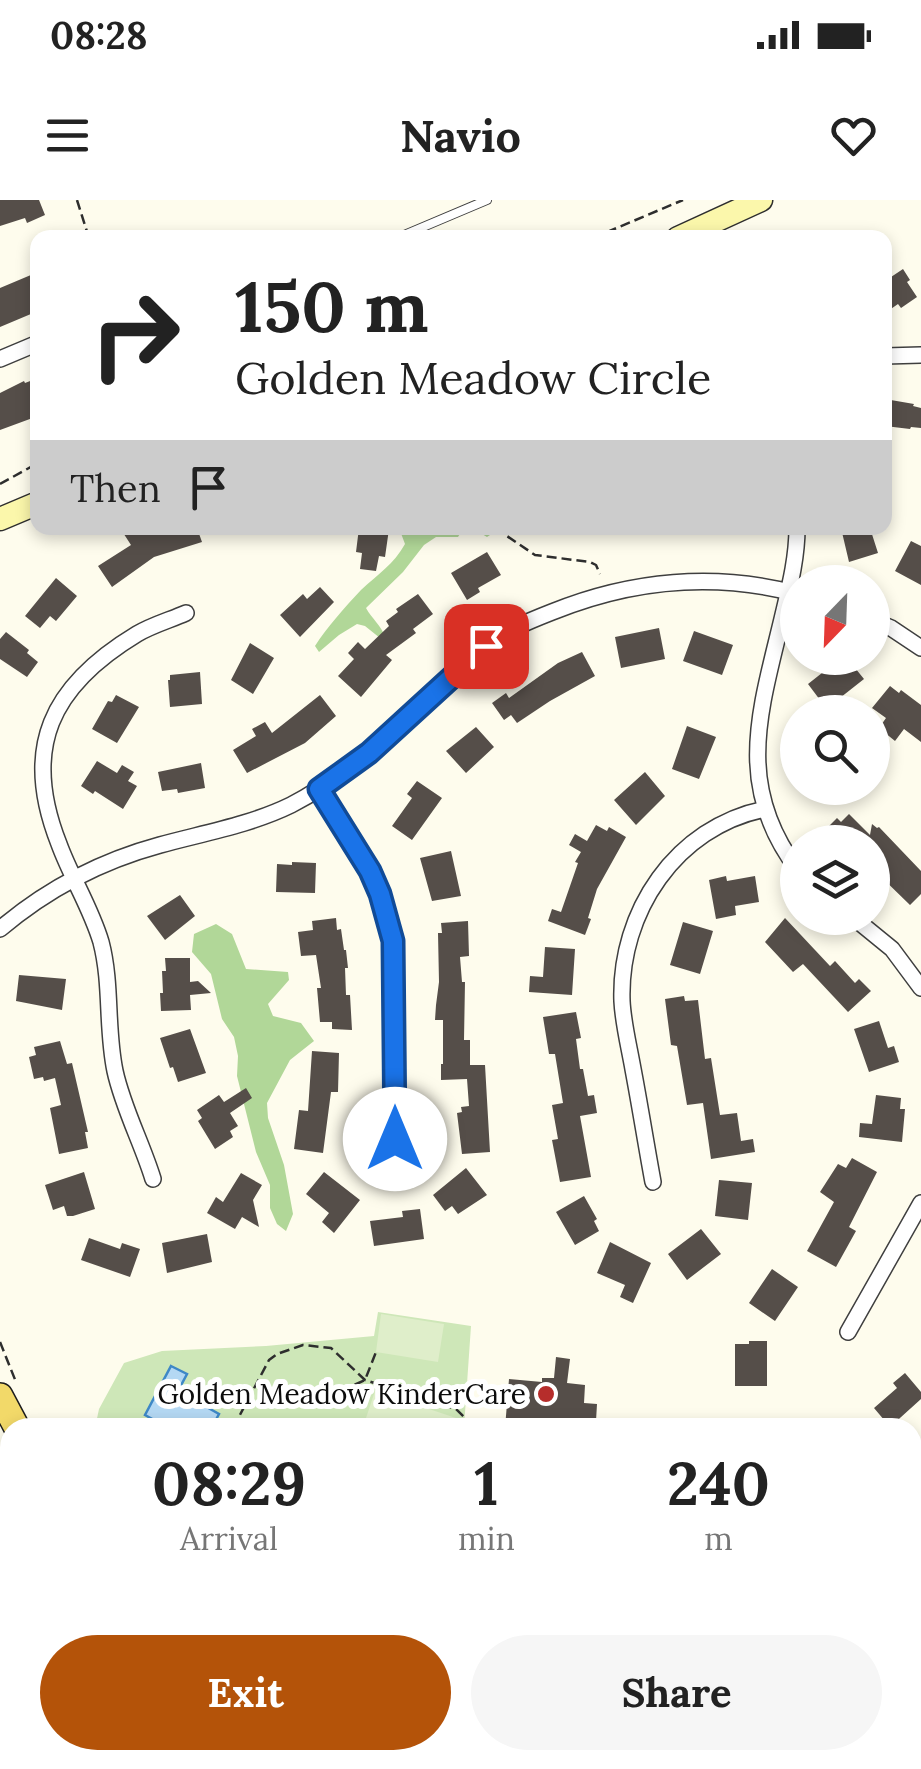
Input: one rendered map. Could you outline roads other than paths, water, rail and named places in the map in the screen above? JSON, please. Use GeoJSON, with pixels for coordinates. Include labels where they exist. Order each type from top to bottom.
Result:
{"type":"FeatureCollection","features":[{"type":"Feature","properties":{"kind":"main road"},"geometry":{"type":"LineString","coordinates":[[695,230],[761,200]]}},
{"type":"Feature","properties":{"kind":"main road"},"geometry":{"type":"LineString","coordinates":[[0,519],[30,506]]}},
{"type":"Feature","properties":{"kind":"street"},"geometry":{"type":"LineString","coordinates":[[0,358],[30,346]]}},
{"type":"Feature","properties":{"kind":"street"},"geometry":{"type":"LineString","coordinates":[[892,356],[921,355]]}},
{"type":"Feature","properties":{"kind":"street"},"geometry":{"type":"LineString","coordinates":[[795,565],[797,535]]}},
{"type":"Feature","properties":{"kind":"street"},"geometry":{"type":"LineString","coordinates":[[0,929],[35,902],[100,866],[156,846],[260,818],[319,789],[369,753],[486,646],[534,619],[594,597],[670,582],[729,582],[780,591]]}},
{"type":"Feature","properties":{"kind":"street"},"geometry":{"type":"LineString","coordinates":[[153,1178],[116,1074],[100,938],[60,848],[44,794],[42,754],[50,720],[68,692],[105,656],[140,632],[186,613]]}},
{"type":"Feature","properties":{"kind":"street"},"geometry":{"type":"LineString","coordinates":[[890,630],[921,648]]}},
{"type":"Feature","properties":{"kind":"street"},"geometry":{"type":"LineString","coordinates":[[780,642],[758,724],[757,774],[765,810],[780,842]]}},
{"type":"Feature","properties":{"kind":"street"},"geometry":{"type":"LineString","coordinates":[[319,789],[370,871],[393,941],[395,1139]]}},
{"type":"Feature","properties":{"kind":"street"},"geometry":{"type":"LineString","coordinates":[[653,1182],[623,1014],[623,980],[631,936],[661,875],[693,840],[740,814],[765,810]]}},
{"type":"Feature","properties":{"kind":"street"},"geometry":{"type":"LineString","coordinates":[[875,935],[892,949],[921,988]]}},
{"type":"Feature","properties":{"kind":"street"},"geometry":{"type":"LineString","coordinates":[[848,1332],[921,1203]]}},
{"type":"Feature","properties":{"kind":"lane"},"geometry":{"type":"LineString","coordinates":[[416,230],[487,200]]}},
{"type":"Feature","properties":{"kind":"water"},"geometry":{"type":"Polygon","coordinates":[[[171,1366],[187,1374],[178,1391],[219,1414],[217,1418],[145,1415],[171,1366]]]}},
{"type":"Feature","properties":{"kind":"place","name":"Golden Meadow KinderCare"},"geometry":{"type":"Point","coordinates":[546,1394]}}]}
